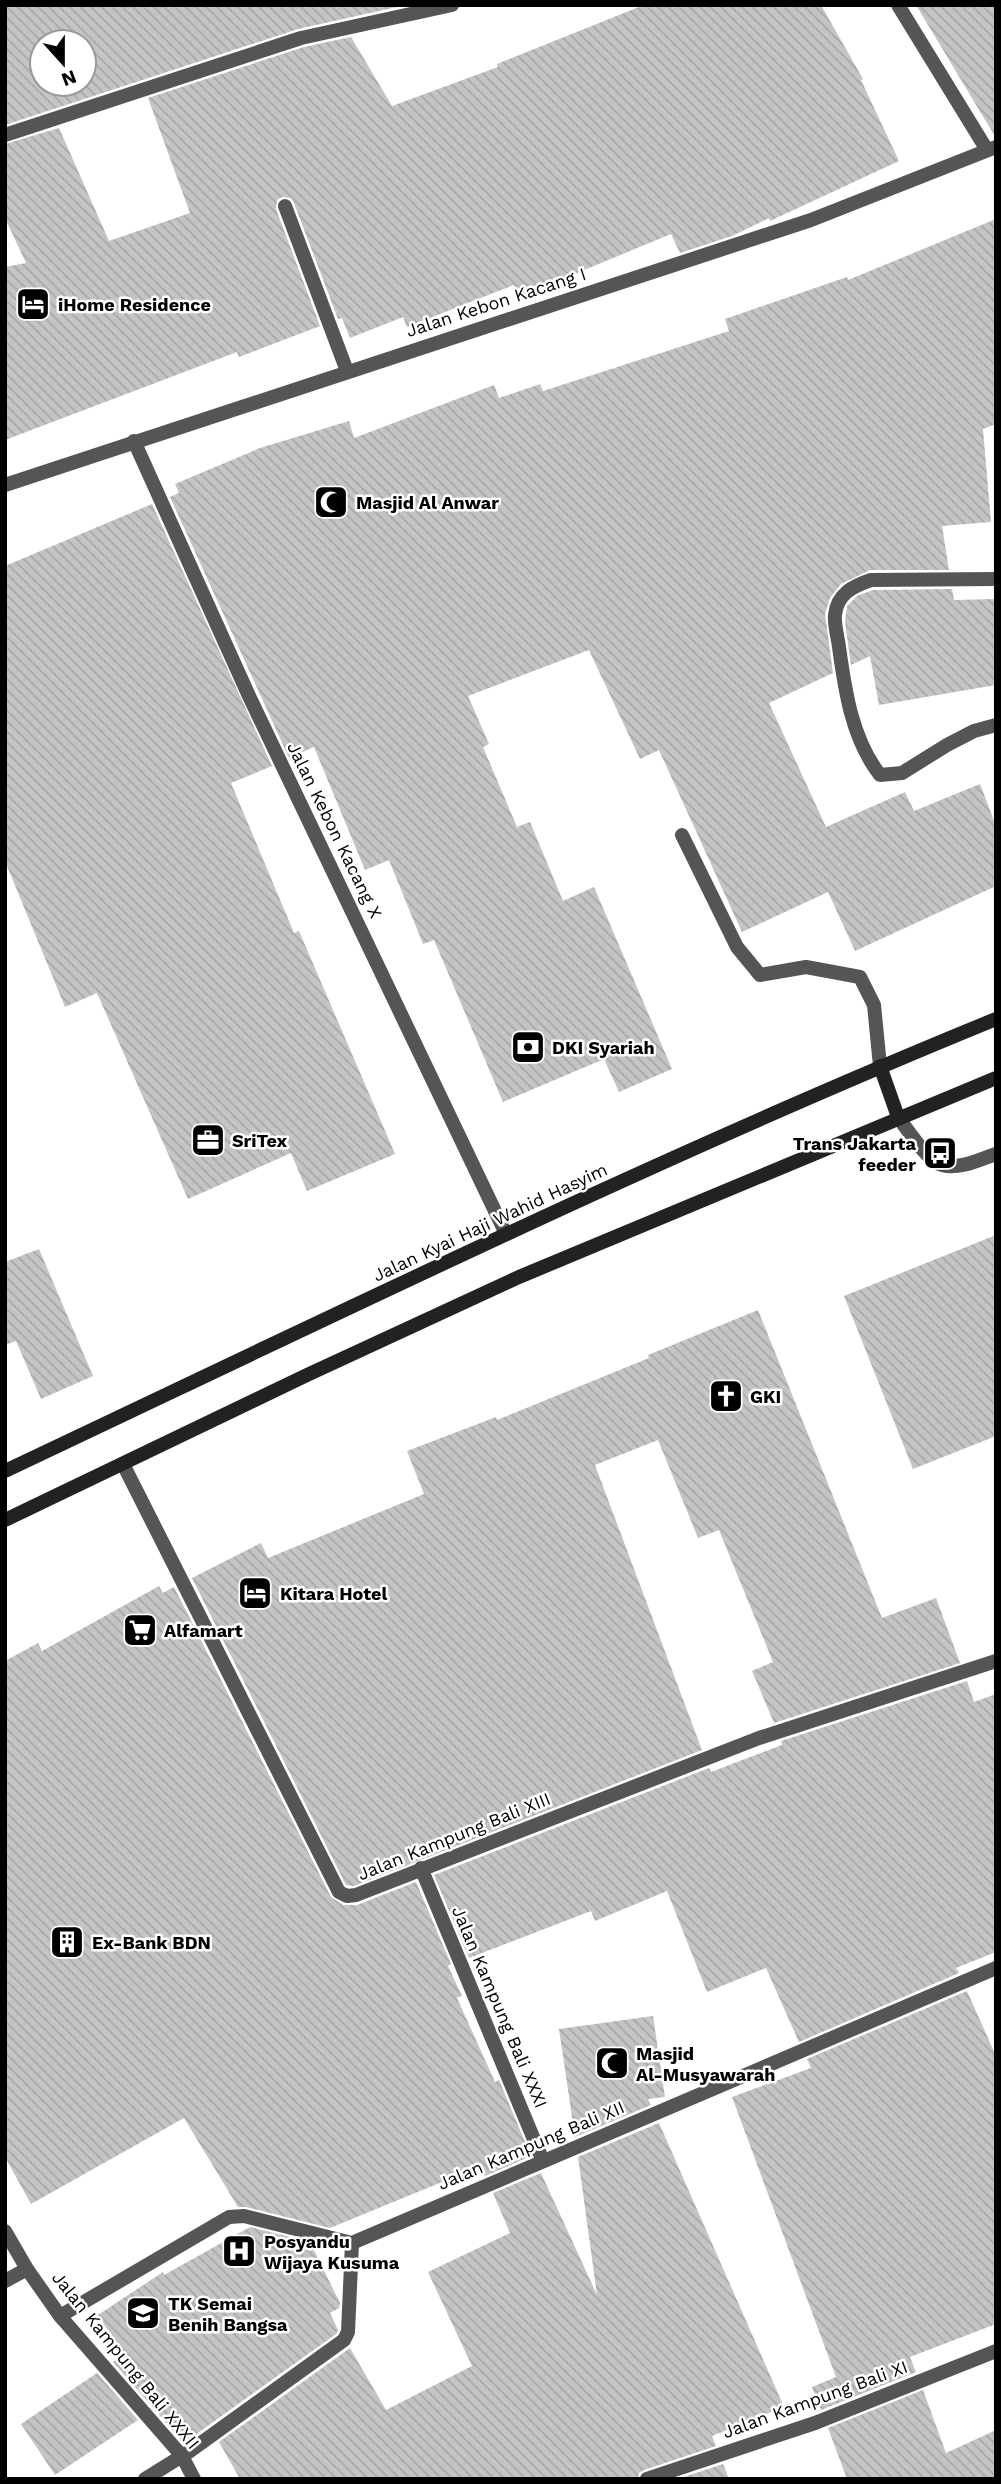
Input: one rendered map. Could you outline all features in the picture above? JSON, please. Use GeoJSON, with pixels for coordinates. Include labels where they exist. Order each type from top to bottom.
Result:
{"type":"FeatureCollection","features":[{"type":"Feature","properties":{"kind":"main road","name":"Jalan Kyai Haji Wahid Hasyim"},"geometry":{"type":"LineString","coordinates":[[5,1471],[506,1234],[880,1066],[996,1019]]}},
{"type":"Feature","properties":{"kind":"main road"},"geometry":{"type":"LineString","coordinates":[[880,1066],[898,1117]]}},
{"type":"Feature","properties":{"kind":"main road"},"geometry":{"type":"LineString","coordinates":[[5,1521],[519,1277],[996,1078]]}},
{"type":"Feature","properties":{"kind":"street"},"geometry":{"type":"LineString","coordinates":[[5,135],[301,38],[452,5]]}},
{"type":"Feature","properties":{"kind":"street"},"geometry":{"type":"LineString","coordinates":[[898,5],[991,148]]}},
{"type":"Feature","properties":{"kind":"street","name":"Jalan Kebon Kacang I"},"geometry":{"type":"LineString","coordinates":[[5,485],[811,220],[991,148]]}},
{"type":"Feature","properties":{"kind":"street"},"geometry":{"type":"LineString","coordinates":[[285,206],[347,371]]}},
{"type":"Feature","properties":{"kind":"street","name":"Jalan Kebon Kacang X"},"geometry":{"type":"LineString","coordinates":[[134,442],[249,696],[506,1234]]}},
{"type":"Feature","properties":{"kind":"street"},"geometry":{"type":"LineString","coordinates":[[996,579],[871,580],[853,586],[842,596],[835,615],[846,696],[867,758],[880,775],[902,773],[974,731],[996,725]]}},
{"type":"Feature","properties":{"kind":"street"},"geometry":{"type":"LineString","coordinates":[[682,835],[737,947],[760,975],[806,967],[860,977],[874,1005],[880,1066]]}},
{"type":"Feature","properties":{"kind":"street"},"geometry":{"type":"LineString","coordinates":[[898,1117],[930,1157],[943,1166],[969,1164],[996,1154]]}},
{"type":"Feature","properties":{"kind":"street","name":"Jalan Kampung Bali XIII"},"geometry":{"type":"LineString","coordinates":[[123,1464],[339,1892],[347,1896],[356,1895],[759,1738],[996,1661]]}},
{"type":"Feature","properties":{"kind":"street","name":"Jalan Kampung Bali XXXI"},"geometry":{"type":"LineString","coordinates":[[421,1868],[543,2161]]}},
{"type":"Feature","properties":{"kind":"street","name":"Jalan Kampung Bali XII"},"geometry":{"type":"LineString","coordinates":[[352,2243],[996,1968]]}},
{"type":"Feature","properties":{"kind":"street"},"geometry":{"type":"LineString","coordinates":[[60,2316],[229,2217],[244,2216],[352,2243],[348,2332],[344,2340],[182,2456],[145,2479]]}},
{"type":"Feature","properties":{"kind":"street","name":"Jalan Kampung Bali XXXII"},"geometry":{"type":"LineString","coordinates":[[5,2231],[27,2269],[60,2316],[182,2456],[194,2479]]}},
{"type":"Feature","properties":{"kind":"street"},"geometry":{"type":"LineString","coordinates":[[5,2281],[27,2269]]}},
{"type":"Feature","properties":{"kind":"street","name":"Jalan Kampung Bali XI"},"geometry":{"type":"LineString","coordinates":[[646,2479],[815,2423],[996,2351]]}},
{"type":"Feature","properties":{"kind":"building"},"geometry":{"type":"Polygon","coordinates":[[[5,5],[406,5],[298,29],[98,95],[98,28],[28,28],[28,98],[87,98],[5,125],[5,5]]]}},
{"type":"Feature","properties":{"kind":"building"},"geometry":{"type":"Polygon","coordinates":[[[644,5],[821,5],[863,79],[861,80],[899,161],[770,221],[769,218],[732,236],[680,253],[671,234],[519,297],[514,285],[407,327],[403,317],[350,338],[342,318],[338,319],[294,203],[291,198],[282,197],[277,200],[276,209],[320,326],[239,357],[237,352],[5,440],[5,267],[26,263],[5,218],[5,144],[59,128],[109,241],[190,213],[148,98],[304,47],[351,37],[392,106],[498,67],[497,64],[644,5]]]}},
{"type":"Feature","properties":{"kind":"building"},"geometry":{"type":"Polygon","coordinates":[[[916,5],[996,5],[996,138],[916,5]]]}},
{"type":"Feature","properties":{"kind":"building"},"geometry":{"type":"Polygon","coordinates":[[[996,219],[996,424],[983,429],[991,522],[942,526],[949,570],[870,570],[841,584],[830,598],[825,614],[833,673],[769,703],[826,827],[905,792],[914,811],[980,784],[996,826],[996,886],[855,951],[828,892],[742,932],[659,750],[640,759],[589,650],[468,696],[489,744],[483,747],[517,827],[530,822],[563,901],[594,887],[672,1069],[619,1092],[604,1059],[503,1102],[434,940],[423,944],[389,860],[365,870],[314,747],[289,758],[170,497],[179,493],[175,484],[260,448],[349,421],[354,438],[494,385],[499,398],[540,384],[543,391],[729,331],[725,319],[847,277],[848,280],[996,219]]]}},
{"type":"Feature","properties":{"kind":"building"},"geometry":{"type":"Polygon","coordinates":[[[152,504],[272,766],[231,783],[294,933],[299,931],[395,1154],[307,1191],[291,1153],[188,1199],[97,993],[65,1007],[5,861],[5,566],[152,504]]]}},
{"type":"Feature","properties":{"kind":"building"},"geometry":{"type":"Polygon","coordinates":[[[952,589],[954,600],[996,599],[996,685],[879,705],[870,656],[851,665],[845,622],[847,606],[857,596],[873,590],[952,589]]]}},
{"type":"Feature","properties":{"kind":"building"},"geometry":{"type":"Polygon","coordinates":[[[996,1235],[996,1436],[913,1469],[844,1296],[996,1235]]]}},
{"type":"Feature","properties":{"kind":"building"},"geometry":{"type":"Polygon","coordinates":[[[39,1249],[93,1376],[41,1399],[16,1341],[5,1345],[5,1262],[39,1249]]]}},
{"type":"Feature","properties":{"kind":"building"},"geometry":{"type":"Polygon","coordinates":[[[758,1310],[882,1618],[936,1598],[960,1663],[774,1723],[752,1671],[773,1662],[719,1530],[698,1538],[658,1440],[595,1465],[702,1750],[354,1886],[346,1885],[192,1578],[261,1543],[268,1558],[424,1494],[407,1451],[496,1417],[497,1420],[758,1310]]]}},
{"type":"Feature","properties":{"kind":"building"},"geometry":{"type":"Polygon","coordinates":[[[159,1586],[163,1593],[174,1587],[331,1897],[343,1905],[357,1905],[416,1882],[451,1964],[448,1966],[462,1996],[457,1998],[495,2082],[499,2080],[531,2156],[485,2176],[481,2166],[330,2228],[238,2207],[184,2118],[31,2204],[5,2157],[5,1661],[38,1643],[42,1651],[159,1586]]]}},
{"type":"Feature","properties":{"kind":"building"},"geometry":{"type":"Polygon","coordinates":[[[967,1681],[974,1702],[996,1694],[996,1952],[956,1968],[959,1973],[799,2042],[766,1968],[707,1992],[667,1891],[595,1921],[591,1911],[469,1958],[434,1875],[709,1768],[711,1772],[782,1745],[781,1741],[967,1681]]]}},
{"type":"Feature","properties":{"kind":"building"},"geometry":{"type":"Polygon","coordinates":[[[967,1991],[996,2056],[996,2324],[910,2357],[916,2372],[821,2410],[812,2387],[836,2377],[732,2097],[811,2068],[807,2059],[967,1991]]]}},
{"type":"Feature","properties":{"kind":"building","name":"Masjid Al-Musyawarah"},"geometry":{"type":"Polygon","coordinates":[[[653,2016],[665,2097],[648,2099],[651,2105],[575,2137],[559,2029],[653,2016]]]}},
{"type":"Feature","properties":{"kind":"building"},"geometry":{"type":"Polygon","coordinates":[[[659,2123],[784,2407],[712,2436],[716,2446],[644,2470],[639,2473],[638,2479],[240,2479],[219,2442],[350,2348],[386,2410],[472,2366],[428,2272],[510,2233],[493,2193],[541,2173],[597,2295],[578,2157],[659,2123]]]}},
{"type":"Feature","properties":{"kind":"building"},"geometry":{"type":"Polygon","coordinates":[[[250,2227],[310,2242],[340,2303],[339,2308],[330,2313],[338,2330],[184,2443],[113,2362],[124,2355],[98,2315],[163,2272],[164,2275],[250,2227]]]}},
{"type":"Feature","properties":{"kind":"building"},"geometry":{"type":"Polygon","coordinates":[[[97,2373],[138,2420],[55,2475],[21,2424],[97,2373]]]}},
{"type":"Feature","properties":{"kind":"building"},"geometry":{"type":"Polygon","coordinates":[[[923,2390],[946,2453],[996,2430],[996,2479],[847,2479],[828,2428],[923,2390]]]}},
{"type":"Feature","properties":{"kind":"building"},"geometry":{"type":"Polygon","coordinates":[[[723,2464],[729,2479],[678,2479],[723,2464]]]}},
{"type":"Feature","properties":{"kind":"place","name":"iHome Residence"},"geometry":{"type":"Point","coordinates":[33,304]}},
{"type":"Feature","properties":{"kind":"place","name":"Masjid Al Anwar"},"geometry":{"type":"Point","coordinates":[331,502]}},
{"type":"Feature","properties":{"kind":"place","name":"DKI Syariah"},"geometry":{"type":"Point","coordinates":[528,1047]}},
{"type":"Feature","properties":{"kind":"place","name":"SriTex"},"geometry":{"type":"Point","coordinates":[208,1140]}},
{"type":"Feature","properties":{"kind":"place","name":"Trans Jakarta feeder"},"geometry":{"type":"Point","coordinates":[940,1153]}},
{"type":"Feature","properties":{"kind":"place","name":"GKI"},"geometry":{"type":"Point","coordinates":[726,1396]}},
{"type":"Feature","properties":{"kind":"place","name":"Kitara Hotel"},"geometry":{"type":"Point","coordinates":[255,1593]}},
{"type":"Feature","properties":{"kind":"place","name":"Alfamart"},"geometry":{"type":"Point","coordinates":[140,1630]}},
{"type":"Feature","properties":{"kind":"place","name":"Ex-Bank BDN"},"geometry":{"type":"Point","coordinates":[67,1942]}},
{"type":"Feature","properties":{"kind":"place","name":"Masjid Al-Musyawarah"},"geometry":{"type":"Point","coordinates":[612,2063]}},
{"type":"Feature","properties":{"kind":"place","name":"Posyandu Wijaya Kusuma"},"geometry":{"type":"Point","coordinates":[239,2251]}},
{"type":"Feature","properties":{"kind":"place","name":"TK Semai Benih Bangsa"},"geometry":{"type":"Point","coordinates":[143,2313]}}]}
